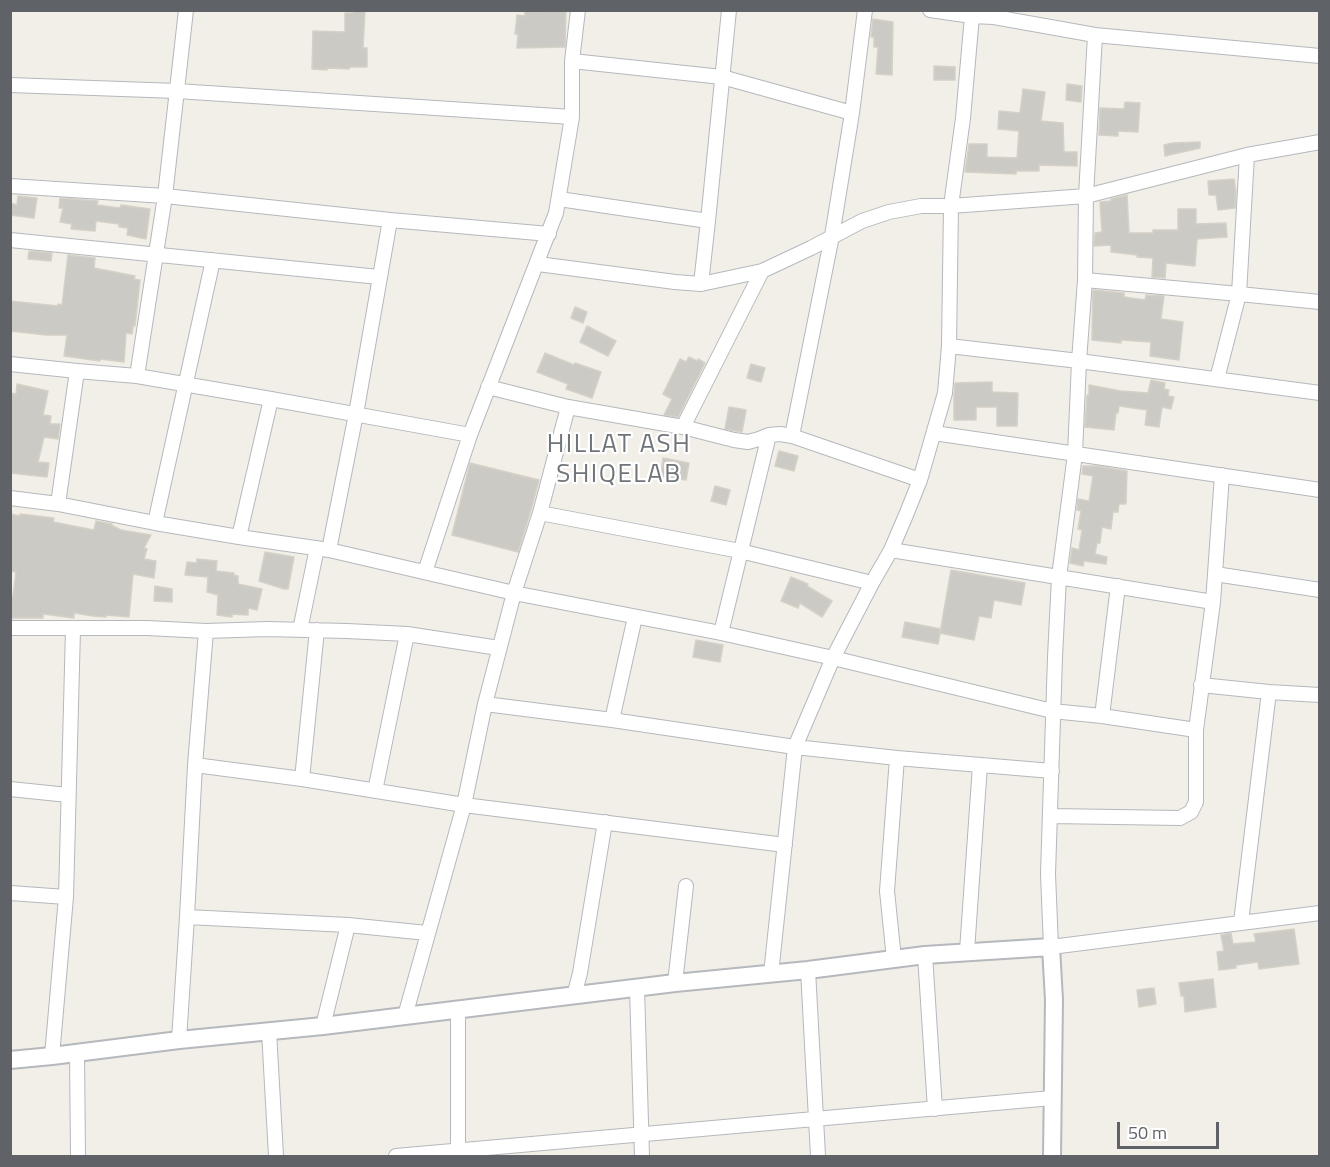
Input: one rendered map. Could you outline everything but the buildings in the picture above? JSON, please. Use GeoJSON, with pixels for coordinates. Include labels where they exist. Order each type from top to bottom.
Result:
{"type":"FeatureCollection","features":[{"type":"Feature","properties":{"kind":"street"},"geometry":{"type":"LineString","coordinates":[[137,376],[165,196],[186,10]]}},
{"type":"Feature","properties":{"kind":"street"},"geometry":{"type":"LineString","coordinates":[[425,572],[470,435],[556,213],[572,117],[572,61],[578,10]]}},
{"type":"Feature","properties":{"kind":"street"},"geometry":{"type":"LineString","coordinates":[[701,284],[729,10]]}},
{"type":"Feature","properties":{"kind":"street"},"geometry":{"type":"LineString","coordinates":[[792,436],[832,236],[852,113],[865,10]]}},
{"type":"Feature","properties":{"kind":"street"},"geometry":{"type":"LineString","coordinates":[[930,10],[972,16],[994,14],[1095,35],[1320,56]]}},
{"type":"Feature","properties":{"kind":"street"},"geometry":{"type":"LineString","coordinates":[[771,974],[795,747],[833,658],[891,550],[920,480],[945,393],[949,346],[951,206],[963,118],[972,16]]}},
{"type":"Feature","properties":{"kind":"street"},"geometry":{"type":"LineString","coordinates":[[1052,1156],[1054,1000],[1048,874],[1052,711],[1059,577],[1075,454],[1095,35]]}},
{"type":"Feature","properties":{"kind":"street"},"geometry":{"type":"LineString","coordinates":[[572,61],[722,77],[852,113]]}},
{"type":"Feature","properties":{"kind":"street"},"geometry":{"type":"LineString","coordinates":[[10,85],[177,91],[572,117]]}},
{"type":"Feature","properties":{"kind":"street"},"geometry":{"type":"LineString","coordinates":[[538,264],[701,284],[762,271],[862,221],[889,212],[921,206],[951,206],[1086,196],[1247,155],[1320,142]]}},
{"type":"Feature","properties":{"kind":"street"},"geometry":{"type":"LineString","coordinates":[[1217,379],[1239,294],[1247,155]]}},
{"type":"Feature","properties":{"kind":"street"},"geometry":{"type":"LineString","coordinates":[[10,186],[165,196],[549,234]]}},
{"type":"Feature","properties":{"kind":"street"},"geometry":{"type":"LineString","coordinates":[[559,199],[708,222]]}},
{"type":"Feature","properties":{"kind":"street"},"geometry":{"type":"LineString","coordinates":[[300,630],[323,549],[356,414],[390,220]]}},
{"type":"Feature","properties":{"kind":"street"},"geometry":{"type":"LineString","coordinates":[[10,240],[379,277]]}},
{"type":"Feature","properties":{"kind":"street"},"geometry":{"type":"LineString","coordinates":[[155,524],[213,260]]}},
{"type":"Feature","properties":{"kind":"street"},"geometry":{"type":"LineString","coordinates":[[683,427],[762,271]]}},
{"type":"Feature","properties":{"kind":"street"},"geometry":{"type":"LineString","coordinates":[[1085,280],[1320,302]]}},
{"type":"Feature","properties":{"kind":"street"},"geometry":{"type":"LineString","coordinates":[[949,346],[1320,393]]}},
{"type":"Feature","properties":{"kind":"street"},"geometry":{"type":"LineString","coordinates":[[10,364],[137,376],[470,435]]}},
{"type":"Feature","properties":{"kind":"street"},"geometry":{"type":"LineString","coordinates":[[58,504],[76,371]]}},
{"type":"Feature","properties":{"kind":"street"},"geometry":{"type":"LineString","coordinates":[[488,387],[568,407],[683,427],[734,440],[748,442],[769,435],[792,436],[920,480]]}},
{"type":"Feature","properties":{"kind":"street"},"geometry":{"type":"LineString","coordinates":[[238,537],[271,399]]}},
{"type":"Feature","properties":{"kind":"street"},"geometry":{"type":"LineString","coordinates":[[405,1016],[464,805],[485,704],[513,593],[540,513],[568,407]]}},
{"type":"Feature","properties":{"kind":"street"},"geometry":{"type":"LineString","coordinates":[[934,433],[1320,490]]}},
{"type":"Feature","properties":{"kind":"street"},"geometry":{"type":"LineString","coordinates":[[721,633],[769,435]]}},
{"type":"Feature","properties":{"kind":"street"},"geometry":{"type":"LineString","coordinates":[[1051,816],[1180,818],[1191,812],[1196,802],[1196,730],[1213,602],[1222,475]]}},
{"type":"Feature","properties":{"kind":"street"},"geometry":{"type":"LineString","coordinates":[[10,498],[58,504],[155,524],[323,549],[513,593],[721,633],[1052,711],[1196,730]]}},
{"type":"Feature","properties":{"kind":"street"},"geometry":{"type":"LineString","coordinates":[[540,513],[740,551],[872,583]]}},
{"type":"Feature","properties":{"kind":"street"},"geometry":{"type":"LineString","coordinates":[[891,550],[1213,602]]}},
{"type":"Feature","properties":{"kind":"street"},"geometry":{"type":"LineString","coordinates":[[1215,574],[1320,590]]}},
{"type":"Feature","properties":{"kind":"street"},"geometry":{"type":"LineString","coordinates":[[1102,716],[1118,586]]}},
{"type":"Feature","properties":{"kind":"street"},"geometry":{"type":"LineString","coordinates":[[612,720],[636,617]]}},
{"type":"Feature","properties":{"kind":"street"},"geometry":{"type":"LineString","coordinates":[[10,628],[317,630],[407,634],[500,648]]}},
{"type":"Feature","properties":{"kind":"street"},"geometry":{"type":"LineString","coordinates":[[52,1056],[66,897],[73,629]]}},
{"type":"Feature","properties":{"kind":"street"},"geometry":{"type":"LineString","coordinates":[[302,779],[317,630]]}},
{"type":"Feature","properties":{"kind":"street"},"geometry":{"type":"LineString","coordinates":[[179,1040],[188,917],[195,765],[206,631]]}},
{"type":"Feature","properties":{"kind":"street"},"geometry":{"type":"LineString","coordinates":[[375,790],[407,634]]}},
{"type":"Feature","properties":{"kind":"street"},"geometry":{"type":"LineString","coordinates":[[1201,685],[1320,695]]}},
{"type":"Feature","properties":{"kind":"street"},"geometry":{"type":"LineString","coordinates":[[1241,922],[1269,692]]}},
{"type":"Feature","properties":{"kind":"street"},"geometry":{"type":"LineString","coordinates":[[485,704],[795,747],[1052,771]]}},
{"type":"Feature","properties":{"kind":"street"},"geometry":{"type":"LineString","coordinates":[[894,959],[887,891],[897,758]]}},
{"type":"Feature","properties":{"kind":"street"},"geometry":{"type":"LineString","coordinates":[[195,765],[302,779],[464,805],[785,845]]}},
{"type":"Feature","properties":{"kind":"street"},"geometry":{"type":"LineString","coordinates":[[967,951],[980,765]]}},
{"type":"Feature","properties":{"kind":"street"},"geometry":{"type":"LineString","coordinates":[[10,789],[68,795]]}},
{"type":"Feature","properties":{"kind":"street"},"geometry":{"type":"LineString","coordinates":[[574,996],[580,973],[605,822]]}},
{"type":"Feature","properties":{"kind":"street"},"geometry":{"type":"LineString","coordinates":[[675,983],[686,886]]}},
{"type":"Feature","properties":{"kind":"street"},"geometry":{"type":"LineString","coordinates":[[10,893],[66,897]]}},
{"type":"Feature","properties":{"kind":"street"},"geometry":{"type":"LineString","coordinates":[[10,1060],[323,1026],[925,955],[1052,947],[1320,913]]}},
{"type":"Feature","properties":{"kind":"street"},"geometry":{"type":"LineString","coordinates":[[188,917],[348,925],[427,933]]}},
{"type":"Feature","properties":{"kind":"street"},"geometry":{"type":"LineString","coordinates":[[323,1026],[348,925]]}},
{"type":"Feature","properties":{"kind":"street"},"geometry":{"type":"LineString","coordinates":[[925,955],[935,1109]]}},
{"type":"Feature","properties":{"kind":"street"},"geometry":{"type":"LineString","coordinates":[[808,970],[818,1156]]}},
{"type":"Feature","properties":{"kind":"street"},"geometry":{"type":"LineString","coordinates":[[637,988],[642,1156]]}},
{"type":"Feature","properties":{"kind":"street"},"geometry":{"type":"LineString","coordinates":[[458,1009],[458,1154]]}},
{"type":"Feature","properties":{"kind":"street"},"geometry":{"type":"LineString","coordinates":[[269,1031],[276,1156]]}},
{"type":"Feature","properties":{"kind":"street"},"geometry":{"type":"LineString","coordinates":[[77,1053],[78,1156]]}},
{"type":"Feature","properties":{"kind":"street"},"geometry":{"type":"LineString","coordinates":[[396,1156],[458,1154],[641,1134],[1052,1098]]}},
{"type":"Feature","properties":{"kind":"district","name":"HILLAT ASH SHIQELAB"},"geometry":{"type":"Point","coordinates":[619,460]}}]}
